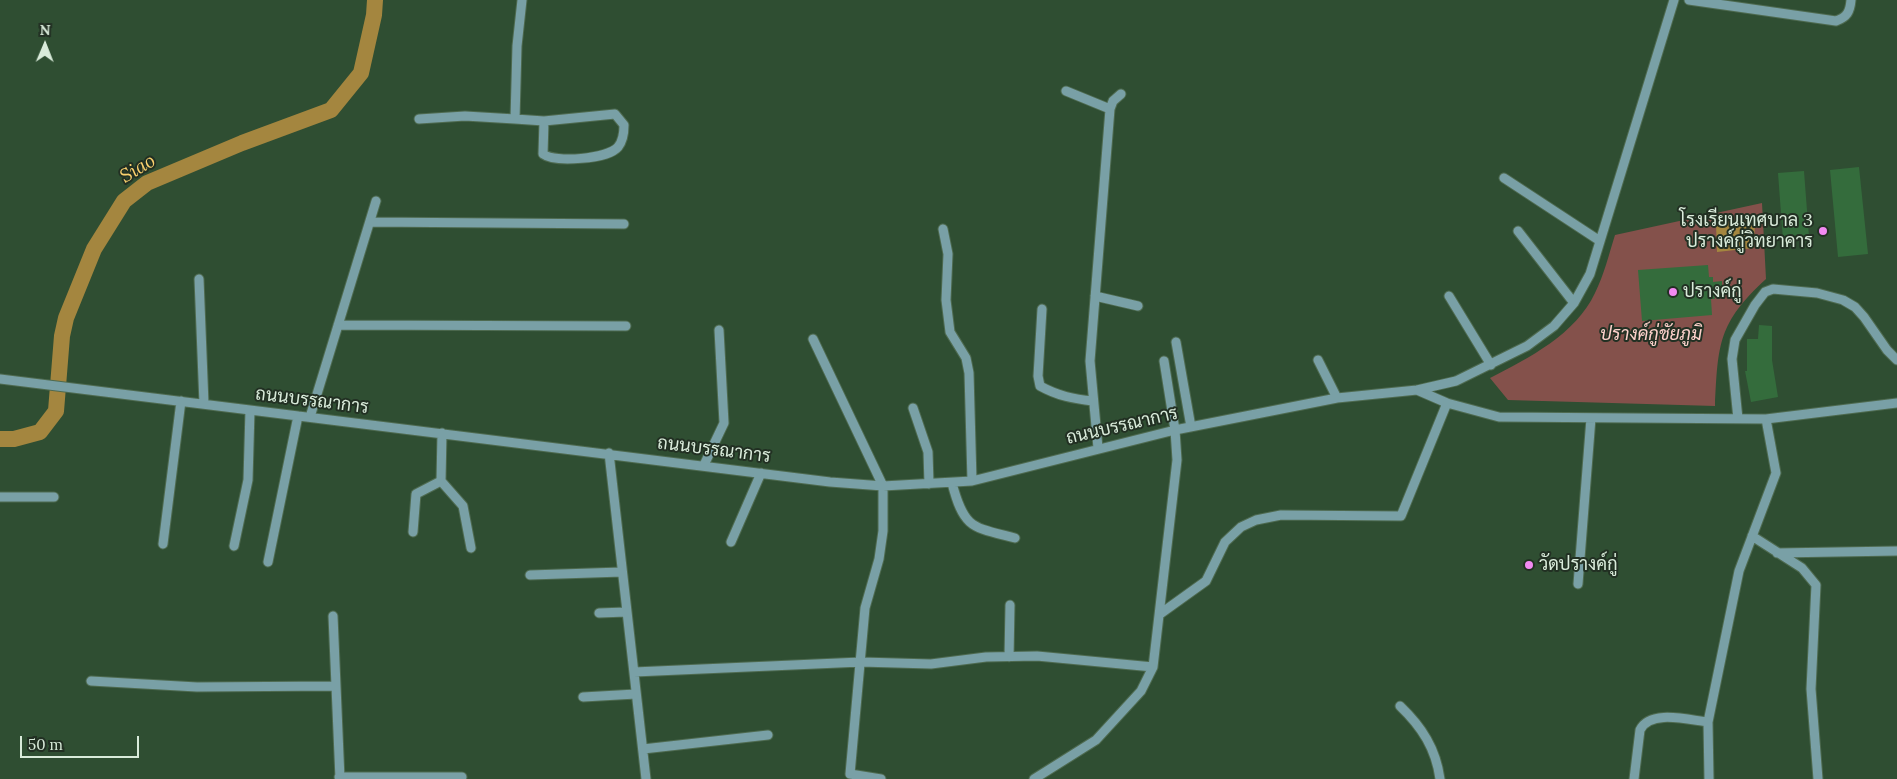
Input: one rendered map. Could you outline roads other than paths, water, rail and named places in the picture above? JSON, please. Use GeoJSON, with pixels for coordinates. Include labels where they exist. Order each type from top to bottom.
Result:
{"type":"FeatureCollection","features":[{"type":"Feature","properties":{"kind":"street"},"geometry":{"type":"LineString","coordinates":[[515,119],[522,0]]}},
{"type":"Feature","properties":{"kind":"street","name":"ถนนบรรณาการ"},"geometry":{"type":"LineString","coordinates":[[0,379],[761,473],[883,486],[972,481],[1175,430],[1337,398],[1417,390],[1456,381],[1527,346],[1554,326],[1574,303],[1590,274],[1674,0]]}},
{"type":"Feature","properties":{"kind":"street"},"geometry":{"type":"LineString","coordinates":[[1690,0],[1836,21],[1844,18],[1850,9],[1851,0]]}},
{"type":"Feature","properties":{"kind":"street"},"geometry":{"type":"LineString","coordinates":[[1066,91],[1110,109]]}},
{"type":"Feature","properties":{"kind":"street"},"geometry":{"type":"LineString","coordinates":[[1098,448],[1090,360],[1110,109],[1113,101],[1121,94]]}},
{"type":"Feature","properties":{"kind":"street"},"geometry":{"type":"LineString","coordinates":[[419,119],[464,116],[544,121],[615,114],[624,125],[623,137],[618,148],[609,154],[556,159],[544,154],[544,121]]}},
{"type":"Feature","properties":{"kind":"street"},"geometry":{"type":"LineString","coordinates":[[1504,178],[1600,241]]}},
{"type":"Feature","properties":{"kind":"street"},"geometry":{"type":"LineString","coordinates":[[310,417],[376,201]]}},
{"type":"Feature","properties":{"kind":"street"},"geometry":{"type":"LineString","coordinates":[[370,222],[624,224]]}},
{"type":"Feature","properties":{"kind":"street"},"geometry":{"type":"LineString","coordinates":[[943,229],[948,254],[946,300],[950,332],[966,358],[969,373],[972,481]]}},
{"type":"Feature","properties":{"kind":"street"},"geometry":{"type":"LineString","coordinates":[[1518,231],[1574,303]]}},
{"type":"Feature","properties":{"kind":"street"},"geometry":{"type":"LineString","coordinates":[[199,279],[204,404]]}},
{"type":"Feature","properties":{"kind":"street"},"geometry":{"type":"LineString","coordinates":[[1738,419],[1732,359],[1735,340],[1755,305],[1765,292],[1773,289],[1817,293],[1843,300],[1855,307],[1864,317],[1886,350],[1897,360]]}},
{"type":"Feature","properties":{"kind":"street"},"geometry":{"type":"LineString","coordinates":[[1095,296],[1138,306]]}},
{"type":"Feature","properties":{"kind":"street"},"geometry":{"type":"LineString","coordinates":[[1449,296],[1491,365]]}},
{"type":"Feature","properties":{"kind":"street"},"geometry":{"type":"LineString","coordinates":[[1042,309],[1038,376],[1040,386],[1066,397],[1093,401]]}},
{"type":"Feature","properties":{"kind":"street"},"geometry":{"type":"LineString","coordinates":[[338,325],[626,326]]}},
{"type":"Feature","properties":{"kind":"street"},"geometry":{"type":"LineString","coordinates":[[704,465],[724,423],[719,330]]}},
{"type":"Feature","properties":{"kind":"street"},"geometry":{"type":"LineString","coordinates":[[813,339],[883,486],[883,532],[879,559],[865,608],[850,776],[882,779]]}},
{"type":"Feature","properties":{"kind":"street"},"geometry":{"type":"LineString","coordinates":[[1176,342],[1191,427]]}},
{"type":"Feature","properties":{"kind":"street"},"geometry":{"type":"LineString","coordinates":[[1318,360],[1337,398]]}},
{"type":"Feature","properties":{"kind":"street"},"geometry":{"type":"LineString","coordinates":[[1034,779],[1096,740],[1141,691],[1153,667],[1177,460],[1175,430],[1164,361]]}},
{"type":"Feature","properties":{"kind":"street"},"geometry":{"type":"LineString","coordinates":[[1417,390],[1447,403],[1499,417],[1766,419],[1897,403]]}},
{"type":"Feature","properties":{"kind":"street"},"geometry":{"type":"LineString","coordinates":[[163,544],[181,401]]}},
{"type":"Feature","properties":{"kind":"street"},"geometry":{"type":"LineString","coordinates":[[1160,614],[1206,581],[1225,542],[1240,527],[1256,520],[1281,515],[1401,516],[1447,403]]}},
{"type":"Feature","properties":{"kind":"street"},"geometry":{"type":"LineString","coordinates":[[913,408],[928,452],[929,484]]}},
{"type":"Feature","properties":{"kind":"street"},"geometry":{"type":"LineString","coordinates":[[234,546],[248,480],[250,410]]}},
{"type":"Feature","properties":{"kind":"street"},"geometry":{"type":"LineString","coordinates":[[268,562],[298,416]]}},
{"type":"Feature","properties":{"kind":"street"},"geometry":{"type":"LineString","coordinates":[[1578,584],[1591,418]]}},
{"type":"Feature","properties":{"kind":"street"},"geometry":{"type":"LineString","coordinates":[[1709,779],[1708,722],[1739,571],[1776,473],[1766,419]]}},
{"type":"Feature","properties":{"kind":"street"},"geometry":{"type":"LineString","coordinates":[[442,433],[441,481],[463,506],[471,548]]}},
{"type":"Feature","properties":{"kind":"street"},"geometry":{"type":"LineString","coordinates":[[609,453],[646,779]]}},
{"type":"Feature","properties":{"kind":"street"},"geometry":{"type":"LineString","coordinates":[[731,542],[761,473]]}},
{"type":"Feature","properties":{"kind":"street"},"geometry":{"type":"LineString","coordinates":[[413,532],[416,494],[441,481]]}},
{"type":"Feature","properties":{"kind":"street"},"geometry":{"type":"LineString","coordinates":[[952,483],[958,508],[967,522],[982,530],[1015,538]]}},
{"type":"Feature","properties":{"kind":"street"},"geometry":{"type":"LineString","coordinates":[[0,497],[54,497]]}},
{"type":"Feature","properties":{"kind":"street"},"geometry":{"type":"LineString","coordinates":[[1752,536],[1802,568],[1816,585],[1812,689],[1818,779]]}},
{"type":"Feature","properties":{"kind":"street"},"geometry":{"type":"LineString","coordinates":[[1777,553],[1897,551]]}},
{"type":"Feature","properties":{"kind":"street"},"geometry":{"type":"LineString","coordinates":[[530,575],[622,572]]}},
{"type":"Feature","properties":{"kind":"street"},"geometry":{"type":"LineString","coordinates":[[1009,657],[1010,605]]}},
{"type":"Feature","properties":{"kind":"street"},"geometry":{"type":"LineString","coordinates":[[599,613],[626,612]]}},
{"type":"Feature","properties":{"kind":"street"},"geometry":{"type":"LineString","coordinates":[[333,616],[339,778],[462,777]]}},
{"type":"Feature","properties":{"kind":"street"},"geometry":{"type":"LineString","coordinates":[[634,672],[861,662],[931,664],[1009,657],[1054,657],[1153,667]]}},
{"type":"Feature","properties":{"kind":"street"},"geometry":{"type":"LineString","coordinates":[[91,681],[197,687],[336,686]]}},
{"type":"Feature","properties":{"kind":"street"},"geometry":{"type":"LineString","coordinates":[[583,698],[636,694]]}},
{"type":"Feature","properties":{"kind":"street"},"geometry":{"type":"LineString","coordinates":[[1400,706],[1430,741],[1438,763],[1440,779]]}},
{"type":"Feature","properties":{"kind":"street"},"geometry":{"type":"LineString","coordinates":[[1634,779],[1640,730],[1648,720],[1670,718],[1708,722]]}},
{"type":"Feature","properties":{"kind":"street"},"geometry":{"type":"LineString","coordinates":[[643,749],[768,735]]}},
{"type":"Feature","properties":{"kind":"waterway","name":"Siao"},"geometry":{"type":"LineString","coordinates":[[0,439],[14,439],[40,432],[56,411],[62,336],[66,318],[94,249],[124,201],[147,183],[242,143],[331,110],[361,73],[374,15],[375,0]]}},
{"type":"Feature","properties":{"kind":"place","name":"โรงเรียนเทศบาล 3 ปรางค์กู่วิทยาคาร"},"geometry":{"type":"Point","coordinates":[1823,231]}},
{"type":"Feature","properties":{"kind":"place","name":"ปรางค์กู่"},"geometry":{"type":"Point","coordinates":[1673,292]}},
{"type":"Feature","properties":{"kind":"place","name":"วัดปรางค์กู่"},"geometry":{"type":"Point","coordinates":[1529,565]}},
{"type":"Feature","properties":{"kind":"park label","name":"ปรางค์กู่ชัยภูมิ"},"geometry":{"type":"Point","coordinates":[1651,335]}}]}
